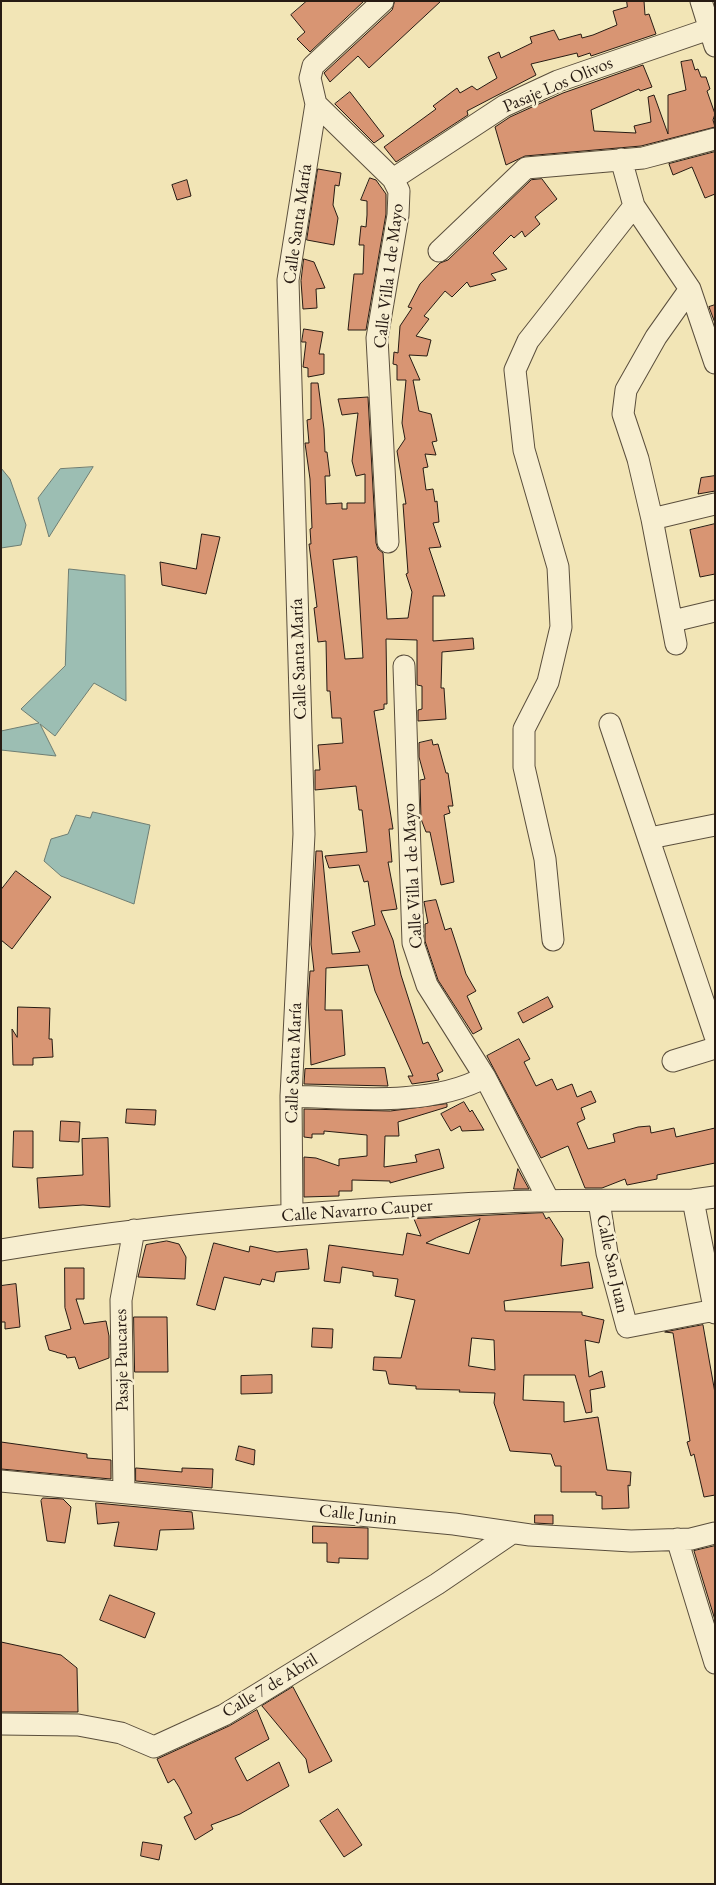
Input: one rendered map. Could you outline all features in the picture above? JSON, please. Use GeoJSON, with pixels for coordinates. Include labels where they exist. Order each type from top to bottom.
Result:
{"type":"FeatureCollection","features":[{"type":"Feature","properties":{"kind":"street"},"geometry":{"type":"LineString","coordinates":[[316,104],[310,78],[313,66],[383,1]]}},
{"type":"Feature","properties":{"kind":"street"},"geometry":{"type":"LineString","coordinates":[[701,1],[713,34]]}},
{"type":"Feature","properties":{"kind":"street","name":"Pasaje Los Olivos"},"geometry":{"type":"LineString","coordinates":[[393,179],[504,106],[558,81],[713,34]]}},
{"type":"Feature","properties":{"kind":"street","name":"Calle Villa 1 de Mayo"},"geometry":{"type":"LineString","coordinates":[[316,104],[393,179],[399,192],[398,215],[378,338],[388,542]]}},
{"type":"Feature","properties":{"kind":"street","name":"Calle Santa María"},"geometry":{"type":"LineString","coordinates":[[292,1215],[292,1096],[304,834],[288,280],[316,104]]}},
{"type":"Feature","properties":{"kind":"street"},"geometry":{"type":"LineString","coordinates":[[439,251],[521,171],[532,167],[644,158],[715,139]]}},
{"type":"Feature","properties":{"kind":"street"},"geometry":{"type":"LineString","coordinates":[[622,159],[634,206],[690,289],[715,364]]}},
{"type":"Feature","properties":{"kind":"street"},"geometry":{"type":"LineString","coordinates":[[553,940],[545,858],[524,767],[524,729],[548,682],[561,627],[558,567],[524,450],[515,370],[528,341],[634,206]]}},
{"type":"Feature","properties":{"kind":"street"},"geometry":{"type":"LineString","coordinates":[[676,644],[652,519],[638,459],[623,414],[626,390],[656,337],[690,289]]}},
{"type":"Feature","properties":{"kind":"street"},"geometry":{"type":"LineString","coordinates":[[652,519],[715,504]]}},
{"type":"Feature","properties":{"kind":"street"},"geometry":{"type":"LineString","coordinates":[[673,621],[715,611]]}},
{"type":"Feature","properties":{"kind":"street","name":"Calle Villa 1 de Mayo"},"geometry":{"type":"LineString","coordinates":[[404,666],[412,943],[427,985],[475,1082],[548,1201]]}},
{"type":"Feature","properties":{"kind":"street"},"geometry":{"type":"LineString","coordinates":[[610,724],[650,838],[715,1036]]}},
{"type":"Feature","properties":{"kind":"street"},"geometry":{"type":"LineString","coordinates":[[650,838],[715,824]]}},
{"type":"Feature","properties":{"kind":"street"},"geometry":{"type":"LineString","coordinates":[[673,1061],[715,1048]]}},
{"type":"Feature","properties":{"kind":"street"},"geometry":{"type":"LineString","coordinates":[[292,1096],[406,1098],[475,1082]]}},
{"type":"Feature","properties":{"kind":"street","name":"Calle Navarro Cauper"},"geometry":{"type":"LineString","coordinates":[[1,1250],[134,1230],[292,1215],[548,1201],[694,1200],[715,1197]]}},
{"type":"Feature","properties":{"kind":"street"},"geometry":{"type":"LineString","coordinates":[[694,1200],[715,1311]]}},
{"type":"Feature","properties":{"kind":"street","name":"Calle San Juan"},"geometry":{"type":"LineString","coordinates":[[599,1201],[607,1253],[627,1327],[715,1311]]}},
{"type":"Feature","properties":{"kind":"street","name":"Pasaje Paucares"},"geometry":{"type":"LineString","coordinates":[[124,1492],[121,1300],[134,1230]]}},
{"type":"Feature","properties":{"kind":"street","name":"Calle Junin"},"geometry":{"type":"LineString","coordinates":[[1,1480],[454,1524],[512,1533],[631,1541],[691,1539],[715,1533]]}},
{"type":"Feature","properties":{"kind":"street","name":"Calle 7 de Abril"},"geometry":{"type":"LineString","coordinates":[[1,1724],[78,1726],[121,1733],[154,1747],[232,1710],[438,1584],[512,1533]]}},
{"type":"Feature","properties":{"kind":"street"},"geometry":{"type":"LineString","coordinates":[[677,1539],[715,1663]]}},
{"type":"Feature","properties":{"kind":"water"},"geometry":{"type":"Polygon","coordinates":[[[93,467],[49,537],[38,498],[60,469],[93,467]]]}},
{"type":"Feature","properties":{"kind":"water"},"geometry":{"type":"Polygon","coordinates":[[[1,468],[10,479],[26,525],[21,545],[1,548],[1,468]]]}},
{"type":"Feature","properties":{"kind":"water"},"geometry":{"type":"Polygon","coordinates":[[[69,569],[125,575],[126,701],[94,683],[55,736],[40,724],[56,756],[1,750],[1,731],[39,723],[21,709],[65,666],[69,569]]]}},
{"type":"Feature","properties":{"kind":"water"},"geometry":{"type":"Polygon","coordinates":[[[93,812],[150,825],[134,904],[61,876],[44,861],[51,839],[68,834],[76,815],[90,818],[93,812]]]}},
{"type":"Feature","properties":{"kind":"building"},"geometry":{"type":"Polygon","coordinates":[[[307,1],[364,1],[310,52],[297,39],[305,32],[291,15],[307,1]]]}},
{"type":"Feature","properties":{"kind":"building"},"geometry":{"type":"Polygon","coordinates":[[[395,1],[441,1],[369,68],[358,56],[330,82],[324,73],[392,10],[395,1]]]}},
{"type":"Feature","properties":{"kind":"building"},"geometry":{"type":"Polygon","coordinates":[[[627,1],[644,1],[645,15],[649,14],[656,34],[591,56],[590,53],[578,57],[577,53],[531,64],[536,75],[467,111],[468,115],[396,162],[384,147],[436,109],[433,106],[457,88],[460,93],[472,86],[477,90],[497,78],[488,57],[499,52],[501,58],[532,43],[530,37],[554,30],[559,40],[581,34],[582,38],[593,35],[617,25],[613,11],[627,7],[627,1]]]}},
{"type":"Feature","properties":{"kind":"building"},"geometry":{"type":"Polygon","coordinates":[[[692,60],[695,70],[698,69],[701,77],[706,77],[710,89],[707,91],[715,114],[713,120],[715,127],[641,146],[525,156],[506,165],[495,127],[510,117],[563,93],[643,65],[652,87],[640,91],[639,89],[591,110],[594,131],[636,133],[634,126],[651,122],[648,97],[654,95],[668,134],[668,95],[686,90],[681,62],[692,60]]]}},
{"type":"Feature","properties":{"kind":"building"},"geometry":{"type":"Polygon","coordinates":[[[350,92],[384,136],[374,143],[335,104],[350,92]]]}},
{"type":"Feature","properties":{"kind":"building"},"geometry":{"type":"Polygon","coordinates":[[[715,152],[715,194],[705,198],[692,167],[673,175],[669,164],[715,152]]]}},
{"type":"Feature","properties":{"kind":"building"},"geometry":{"type":"Polygon","coordinates":[[[318,169],[341,173],[339,186],[335,185],[333,205],[338,218],[334,245],[307,240],[318,169]]]}},
{"type":"Feature","properties":{"kind":"building"},"geometry":{"type":"Polygon","coordinates":[[[370,178],[376,180],[386,194],[386,214],[366,330],[348,330],[354,274],[363,274],[364,245],[359,245],[361,226],[366,227],[367,201],[361,200],[370,178]]]}},
{"type":"Feature","properties":{"kind":"building"},"geometry":{"type":"Polygon","coordinates":[[[542,179],[557,199],[535,217],[540,224],[525,237],[522,231],[514,238],[511,235],[493,253],[507,269],[491,274],[496,280],[470,287],[467,282],[452,297],[445,291],[424,316],[429,319],[416,336],[431,340],[427,356],[409,355],[420,380],[413,380],[419,411],[431,414],[437,441],[432,442],[436,455],[425,454],[428,467],[423,468],[426,490],[433,489],[435,502],[437,501],[439,522],[433,523],[441,547],[429,548],[445,596],[433,596],[433,641],[473,638],[474,649],[442,652],[441,688],[444,688],[446,719],[418,721],[418,710],[422,709],[422,686],[417,685],[417,640],[386,639],[387,704],[384,704],[384,709],[374,711],[393,829],[389,829],[392,862],[388,862],[397,909],[381,911],[393,940],[401,975],[423,1044],[428,1042],[443,1071],[437,1074],[439,1080],[412,1084],[408,1076],[413,1076],[375,991],[368,965],[326,968],[325,1010],[342,1010],[345,1055],[311,1065],[308,1001],[310,971],[314,971],[311,944],[316,851],[322,851],[332,954],[360,952],[352,932],[375,925],[368,881],[364,882],[359,865],[329,868],[325,856],[367,852],[362,810],[359,810],[356,786],[315,790],[315,770],[320,770],[318,745],[343,743],[341,718],[332,718],[330,691],[327,691],[326,641],[318,642],[314,608],[317,607],[309,544],[311,544],[310,529],[312,528],[310,479],[305,443],[309,443],[307,420],[311,419],[311,383],[318,383],[325,452],[327,452],[330,476],[325,476],[326,504],[342,503],[342,509],[347,509],[347,503],[365,503],[365,474],[356,476],[352,461],[358,413],[342,415],[338,399],[368,397],[376,543],[378,549],[383,553],[387,619],[408,618],[412,592],[406,574],[408,573],[403,504],[406,504],[397,451],[405,439],[402,423],[406,380],[397,380],[397,365],[393,364],[394,352],[398,353],[400,326],[412,308],[408,307],[420,284],[440,263],[448,260],[531,180],[542,179]],[[357,557],[333,560],[345,659],[363,658],[357,557]]]}},
{"type":"Feature","properties":{"kind":"building"},"geometry":{"type":"Polygon","coordinates":[[[187,180],[191,196],[177,200],[172,185],[187,180]]]}},
{"type":"Feature","properties":{"kind":"building"},"geometry":{"type":"Polygon","coordinates":[[[304,259],[314,262],[325,288],[316,289],[317,308],[303,309],[301,281],[304,259]]]}},
{"type":"Feature","properties":{"kind":"building"},"geometry":{"type":"Polygon","coordinates":[[[715,305],[715,323],[709,307],[715,305]]]}},
{"type":"Feature","properties":{"kind":"building"},"geometry":{"type":"Polygon","coordinates":[[[304,329],[323,332],[319,354],[324,354],[324,374],[308,377],[308,368],[303,367],[306,342],[302,342],[304,329]]]}},
{"type":"Feature","properties":{"kind":"building"},"geometry":{"type":"Polygon","coordinates":[[[715,476],[715,491],[698,494],[701,478],[715,476]]]}},
{"type":"Feature","properties":{"kind":"building"},"geometry":{"type":"Polygon","coordinates":[[[715,524],[715,574],[700,577],[690,530],[715,524]]]}},
{"type":"Feature","properties":{"kind":"building"},"geometry":{"type":"Polygon","coordinates":[[[202,534],[220,537],[206,594],[162,585],[160,562],[196,569],[202,534]]]}},
{"type":"Feature","properties":{"kind":"building"},"geometry":{"type":"Polygon","coordinates":[[[432,740],[433,745],[438,744],[446,773],[448,773],[453,806],[448,806],[450,813],[444,815],[454,882],[441,885],[430,832],[426,832],[421,819],[420,780],[425,779],[419,757],[419,743],[432,740]]]}},
{"type":"Feature","properties":{"kind":"building"},"geometry":{"type":"Polygon","coordinates":[[[16,871],[51,897],[12,949],[1,940],[1,890],[16,871]]]}},
{"type":"Feature","properties":{"kind":"building"},"geometry":{"type":"Polygon","coordinates":[[[436,900],[445,930],[451,928],[466,974],[476,991],[467,996],[482,1029],[473,1034],[438,980],[425,941],[425,924],[428,923],[424,902],[436,900]]]}},
{"type":"Feature","properties":{"kind":"building"},"geometry":{"type":"Polygon","coordinates":[[[548,997],[553,1007],[523,1023],[518,1013],[548,997]]]}},
{"type":"Feature","properties":{"kind":"building"},"geometry":{"type":"Polygon","coordinates":[[[18,1007],[50,1008],[49,1039],[52,1039],[53,1057],[33,1058],[33,1065],[13,1065],[12,1029],[17,1037],[18,1007]]]}},
{"type":"Feature","properties":{"kind":"building"},"geometry":{"type":"Polygon","coordinates":[[[519,1039],[530,1059],[524,1062],[536,1086],[552,1079],[557,1090],[572,1084],[577,1097],[591,1091],[596,1102],[581,1108],[585,1119],[577,1123],[588,1149],[615,1142],[613,1134],[638,1127],[650,1126],[651,1133],[674,1128],[676,1137],[715,1128],[715,1163],[657,1175],[657,1179],[627,1185],[625,1179],[602,1188],[585,1188],[568,1146],[541,1158],[487,1056],[519,1039]]]}},
{"type":"Feature","properties":{"kind":"building"},"geometry":{"type":"Polygon","coordinates":[[[385,1068],[388,1086],[304,1084],[305,1069],[385,1068]]]}},
{"type":"Feature","properties":{"kind":"building"},"geometry":{"type":"Polygon","coordinates":[[[464,1102],[470,1112],[472,1110],[484,1130],[462,1131],[460,1126],[451,1131],[441,1114],[464,1102]]]}},
{"type":"Feature","properties":{"kind":"building"},"geometry":{"type":"Polygon","coordinates":[[[447,1104],[447,1107],[398,1122],[399,1136],[385,1136],[384,1167],[417,1162],[415,1155],[439,1149],[444,1168],[390,1183],[390,1181],[352,1180],[352,1191],[339,1191],[339,1196],[304,1197],[304,1157],[316,1158],[339,1166],[339,1159],[367,1156],[367,1135],[324,1131],[324,1134],[312,1134],[312,1138],[304,1137],[304,1109],[390,1111],[447,1104]]]}},
{"type":"Feature","properties":{"kind":"building"},"geometry":{"type":"Polygon","coordinates":[[[127,1109],[156,1110],[155,1125],[126,1123],[127,1109]]]}},
{"type":"Feature","properties":{"kind":"building"},"geometry":{"type":"Polygon","coordinates":[[[61,1121],[80,1122],[79,1142],[60,1141],[61,1121]]]}},
{"type":"Feature","properties":{"kind":"building"},"geometry":{"type":"Polygon","coordinates":[[[14,1131],[33,1131],[33,1168],[13,1167],[14,1131]]]}},
{"type":"Feature","properties":{"kind":"building"},"geometry":{"type":"Polygon","coordinates":[[[108,1138],[110,1207],[83,1205],[39,1208],[37,1178],[83,1175],[82,1139],[108,1138]]]}},
{"type":"Feature","properties":{"kind":"building"},"geometry":{"type":"Polygon","coordinates":[[[518,1169],[529,1189],[514,1189],[518,1169]]]}},
{"type":"Feature","properties":{"kind":"building"},"geometry":{"type":"Polygon","coordinates":[[[543,1213],[546,1219],[549,1217],[563,1239],[561,1266],[589,1262],[593,1288],[504,1301],[505,1311],[582,1312],[582,1315],[604,1320],[599,1343],[585,1340],[589,1377],[602,1371],[605,1387],[590,1390],[592,1412],[586,1413],[575,1375],[524,1375],[523,1400],[564,1402],[564,1422],[598,1417],[607,1470],[631,1472],[630,1486],[628,1485],[629,1508],[602,1509],[602,1496],[596,1495],[596,1492],[561,1492],[561,1466],[555,1466],[551,1454],[510,1451],[494,1403],[495,1393],[416,1389],[416,1386],[389,1384],[386,1371],[373,1370],[374,1357],[401,1358],[415,1300],[395,1296],[398,1279],[373,1276],[373,1272],[342,1267],[340,1283],[324,1281],[329,1245],[403,1255],[407,1233],[421,1236],[414,1219],[543,1213]],[[480,1219],[436,1238],[426,1243],[469,1254],[480,1219]],[[472,1338],[469,1366],[495,1370],[494,1340],[472,1338]]]}},
{"type":"Feature","properties":{"kind":"building"},"geometry":{"type":"Polygon","coordinates":[[[167,1241],[179,1244],[186,1257],[185,1279],[138,1277],[146,1245],[167,1241]]]}},
{"type":"Feature","properties":{"kind":"building"},"geometry":{"type":"Polygon","coordinates":[[[214,1243],[249,1252],[250,1246],[277,1252],[307,1249],[309,1269],[276,1272],[274,1282],[262,1279],[260,1285],[224,1277],[215,1310],[197,1305],[214,1243]]]}},
{"type":"Feature","properties":{"kind":"building"},"geometry":{"type":"Polygon","coordinates":[[[65,1268],[84,1268],[84,1299],[76,1299],[84,1324],[106,1321],[109,1336],[109,1358],[79,1369],[75,1357],[67,1358],[66,1355],[49,1350],[45,1336],[71,1329],[65,1308],[65,1268]]]}},
{"type":"Feature","properties":{"kind":"building"},"geometry":{"type":"Polygon","coordinates":[[[16,1284],[20,1327],[5,1329],[5,1322],[1,1322],[1,1286],[16,1284]]]}},
{"type":"Feature","properties":{"kind":"building"},"geometry":{"type":"Polygon","coordinates":[[[134,1317],[167,1317],[168,1372],[135,1372],[134,1317]]]}},
{"type":"Feature","properties":{"kind":"building"},"geometry":{"type":"Polygon","coordinates":[[[703,1325],[715,1393],[715,1495],[704,1497],[694,1454],[691,1456],[687,1442],[690,1441],[673,1333],[665,1332],[703,1325]]]}},
{"type":"Feature","properties":{"kind":"building"},"geometry":{"type":"Polygon","coordinates":[[[313,1328],[333,1329],[332,1348],[312,1347],[313,1328]]]}},
{"type":"Feature","properties":{"kind":"building"},"geometry":{"type":"Polygon","coordinates":[[[272,1375],[272,1393],[241,1394],[241,1376],[272,1375]]]}},
{"type":"Feature","properties":{"kind":"building"},"geometry":{"type":"Polygon","coordinates":[[[1,1442],[87,1454],[87,1458],[111,1460],[111,1479],[1,1469],[1,1442]]]}},
{"type":"Feature","properties":{"kind":"building"},"geometry":{"type":"Polygon","coordinates":[[[239,1446],[255,1450],[254,1465],[236,1460],[239,1446]]]}},
{"type":"Feature","properties":{"kind":"building"},"geometry":{"type":"Polygon","coordinates":[[[136,1468],[182,1472],[182,1468],[213,1469],[212,1488],[136,1481],[136,1468]]]}},
{"type":"Feature","properties":{"kind":"building"},"geometry":{"type":"Polygon","coordinates":[[[43,1498],[63,1499],[71,1507],[65,1543],[47,1541],[41,1501],[43,1498]]]}},
{"type":"Feature","properties":{"kind":"building"},"geometry":{"type":"Polygon","coordinates":[[[96,1503],[192,1512],[194,1529],[160,1530],[157,1550],[114,1546],[119,1522],[98,1524],[96,1503]]]}},
{"type":"Feature","properties":{"kind":"building"},"geometry":{"type":"Polygon","coordinates":[[[535,1515],[553,1515],[553,1524],[535,1523],[535,1515]]]}},
{"type":"Feature","properties":{"kind":"building"},"geometry":{"type":"Polygon","coordinates":[[[313,1526],[368,1528],[368,1559],[339,1558],[339,1563],[327,1562],[327,1543],[313,1543],[313,1526]]]}},
{"type":"Feature","properties":{"kind":"building"},"geometry":{"type":"Polygon","coordinates":[[[715,1546],[715,1620],[694,1551],[715,1546]]]}},
{"type":"Feature","properties":{"kind":"building"},"geometry":{"type":"Polygon","coordinates":[[[110,1595],[155,1613],[145,1638],[100,1620],[110,1595]]]}},
{"type":"Feature","properties":{"kind":"building"},"geometry":{"type":"Polygon","coordinates":[[[1,1642],[61,1655],[77,1668],[78,1712],[1,1712],[1,1642]]]}},
{"type":"Feature","properties":{"kind":"building"},"geometry":{"type":"Polygon","coordinates":[[[293,1687],[332,1761],[309,1773],[306,1759],[262,1706],[293,1687]]]}},
{"type":"Feature","properties":{"kind":"building"},"geometry":{"type":"Polygon","coordinates":[[[257,1710],[269,1739],[235,1758],[247,1781],[279,1762],[289,1786],[240,1814],[211,1825],[213,1829],[195,1840],[184,1817],[192,1813],[174,1779],[168,1783],[157,1759],[229,1726],[257,1710]]]}},
{"type":"Feature","properties":{"kind":"building"},"geometry":{"type":"Polygon","coordinates":[[[338,1809],[362,1845],[344,1857],[320,1821],[338,1809]]]}},
{"type":"Feature","properties":{"kind":"building"},"geometry":{"type":"Polygon","coordinates":[[[143,1842],[162,1845],[159,1860],[141,1856],[143,1842]]]}}]}
